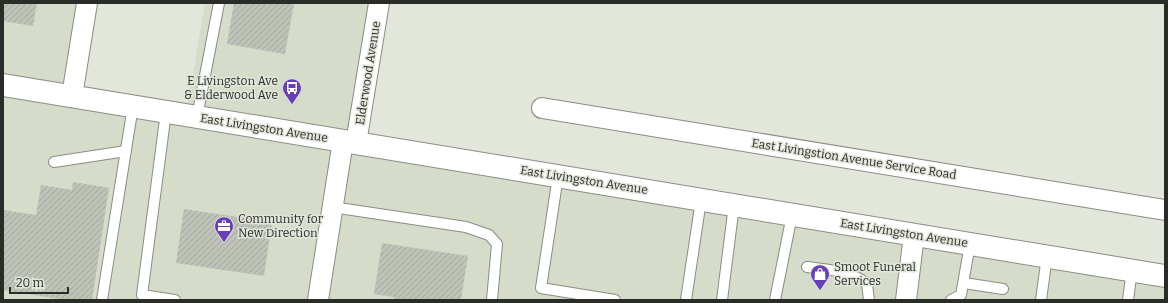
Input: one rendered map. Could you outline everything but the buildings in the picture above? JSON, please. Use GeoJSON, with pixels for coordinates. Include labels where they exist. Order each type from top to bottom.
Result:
{"type":"FeatureCollection","features":[{"type":"Feature","properties":{"kind":"main road","name":"East Livingston Avenue"},"geometry":{"type":"LineString","coordinates":[[3,85],[1165,276]]}},
{"type":"Feature","properties":{"kind":"street"},"geometry":{"type":"LineString","coordinates":[[72,96],[87,3]]}},
{"type":"Feature","properties":{"kind":"street","name":"Elderwood Avenue"},"geometry":{"type":"LineString","coordinates":[[318,300],[332,208],[350,142],[379,3]]}},
{"type":"Feature","properties":{"kind":"street","name":"East Livingstion Avenue Service Road"},"geometry":{"type":"LineString","coordinates":[[542,108],[1165,210]]}},
{"type":"Feature","properties":{"kind":"street"},"geometry":{"type":"LineString","coordinates":[[906,300],[914,235]]}},
{"type":"Feature","properties":{"kind":"lane"},"geometry":{"type":"LineString","coordinates":[[196,117],[218,3]]}},
{"type":"Feature","properties":{"kind":"lane"},"geometry":{"type":"LineString","coordinates":[[102,300],[133,106]]}},
{"type":"Feature","properties":{"kind":"lane"},"geometry":{"type":"LineString","coordinates":[[166,112],[142,295],[175,300]]}},
{"type":"Feature","properties":{"kind":"lane"},"geometry":{"type":"LineString","coordinates":[[54,162],[126,151]]}},
{"type":"Feature","properties":{"kind":"lane"},"geometry":{"type":"LineString","coordinates":[[558,176],[541,288],[615,300]]}},
{"type":"Feature","properties":{"kind":"lane"},"geometry":{"type":"LineString","coordinates":[[686,300],[701,200]]}},
{"type":"Feature","properties":{"kind":"lane"},"geometry":{"type":"LineString","coordinates":[[722,300],[734,205]]}},
{"type":"Feature","properties":{"kind":"lane"},"geometry":{"type":"LineString","coordinates":[[332,208],[466,227],[489,234],[497,244],[492,300]]}},
{"type":"Feature","properties":{"kind":"lane"},"geometry":{"type":"LineString","coordinates":[[775,300],[792,215]]}},
{"type":"Feature","properties":{"kind":"lane"},"geometry":{"type":"LineString","coordinates":[[951,300],[961,298],[970,244]]}},
{"type":"Feature","properties":{"kind":"lane"},"geometry":{"type":"LineString","coordinates":[[1041,300],[1047,256]]}},
{"type":"Feature","properties":{"kind":"lane"},"geometry":{"type":"LineString","coordinates":[[806,267],[847,273],[859,277],[867,284],[869,300]]}},
{"type":"Feature","properties":{"kind":"lane"},"geometry":{"type":"LineString","coordinates":[[1128,300],[1132,270]]}},
{"type":"Feature","properties":{"kind":"lane"},"geometry":{"type":"LineString","coordinates":[[964,283],[1003,289]]}},
{"type":"Feature","properties":{"kind":"shaded area"},"geometry":{"type":"Polygon","coordinates":[[[3,3],[84,3],[72,84],[188,103],[205,3],[379,3],[355,138],[1165,271],[1165,300],[3,300],[3,3]]]}},
{"type":"Feature","properties":{"kind":"place","name":"E Livingston Ave & Elderwood Ave"},"geometry":{"type":"Point","coordinates":[292,105]}},
{"type":"Feature","properties":{"kind":"place","name":"Community for New Direction"},"geometry":{"type":"Point","coordinates":[224,243]}},
{"type":"Feature","properties":{"kind":"place","name":"Smoot Funeral Services"},"geometry":{"type":"Point","coordinates":[820,291]}}]}
